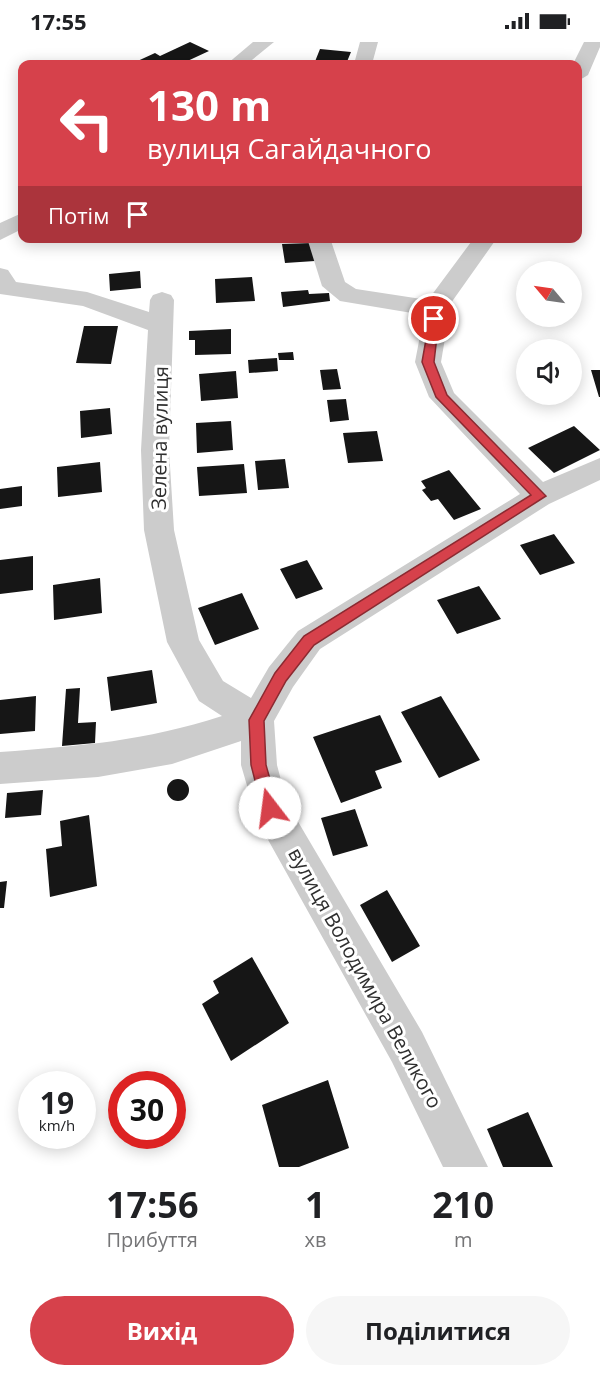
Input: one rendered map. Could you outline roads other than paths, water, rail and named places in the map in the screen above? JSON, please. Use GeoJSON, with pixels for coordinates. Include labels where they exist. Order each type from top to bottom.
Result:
{"type":"FeatureCollection","features":[{"type":"Feature","properties":{"kind":"street"},"geometry":{"type":"LineString","coordinates":[[241,60],[265,42]]}},
{"type":"Feature","properties":{"kind":"street"},"geometry":{"type":"LineString","coordinates":[[364,60],[369,42]]}},
{"type":"Feature","properties":{"kind":"street"},"geometry":{"type":"LineString","coordinates":[[582,68],[593,42]]}},
{"type":"Feature","properties":{"kind":"street"},"geometry":{"type":"LineString","coordinates":[[0,233],[18,222]]}},
{"type":"Feature","properties":{"kind":"street"},"geometry":{"type":"LineString","coordinates":[[320,243],[334,286],[349,296],[437,309]]}},
{"type":"Feature","properties":{"kind":"street"},"geometry":{"type":"LineString","coordinates":[[482,243],[472,254],[437,309],[428,362],[442,397],[539,496]]}},
{"type":"Feature","properties":{"kind":"street","name":"Зелена вулиця"},"geometry":{"type":"LineString","coordinates":[[0,275],[8,290],[72,294],[124,310],[162,314],[155,450],[159,530],[183,642],[211,691],[257,720]]}},
{"type":"Feature","properties":{"kind":"street"},"geometry":{"type":"LineString","coordinates":[[0,768],[98,761],[171,748],[257,720],[280,677],[309,640],[539,496],[600,468]]}},
{"type":"Feature","properties":{"kind":"street","name":"вулиця Володимира Великого"},"geometry":{"type":"LineString","coordinates":[[257,720],[259,765],[270,808],[407,1047],[466,1167]]}}]}
